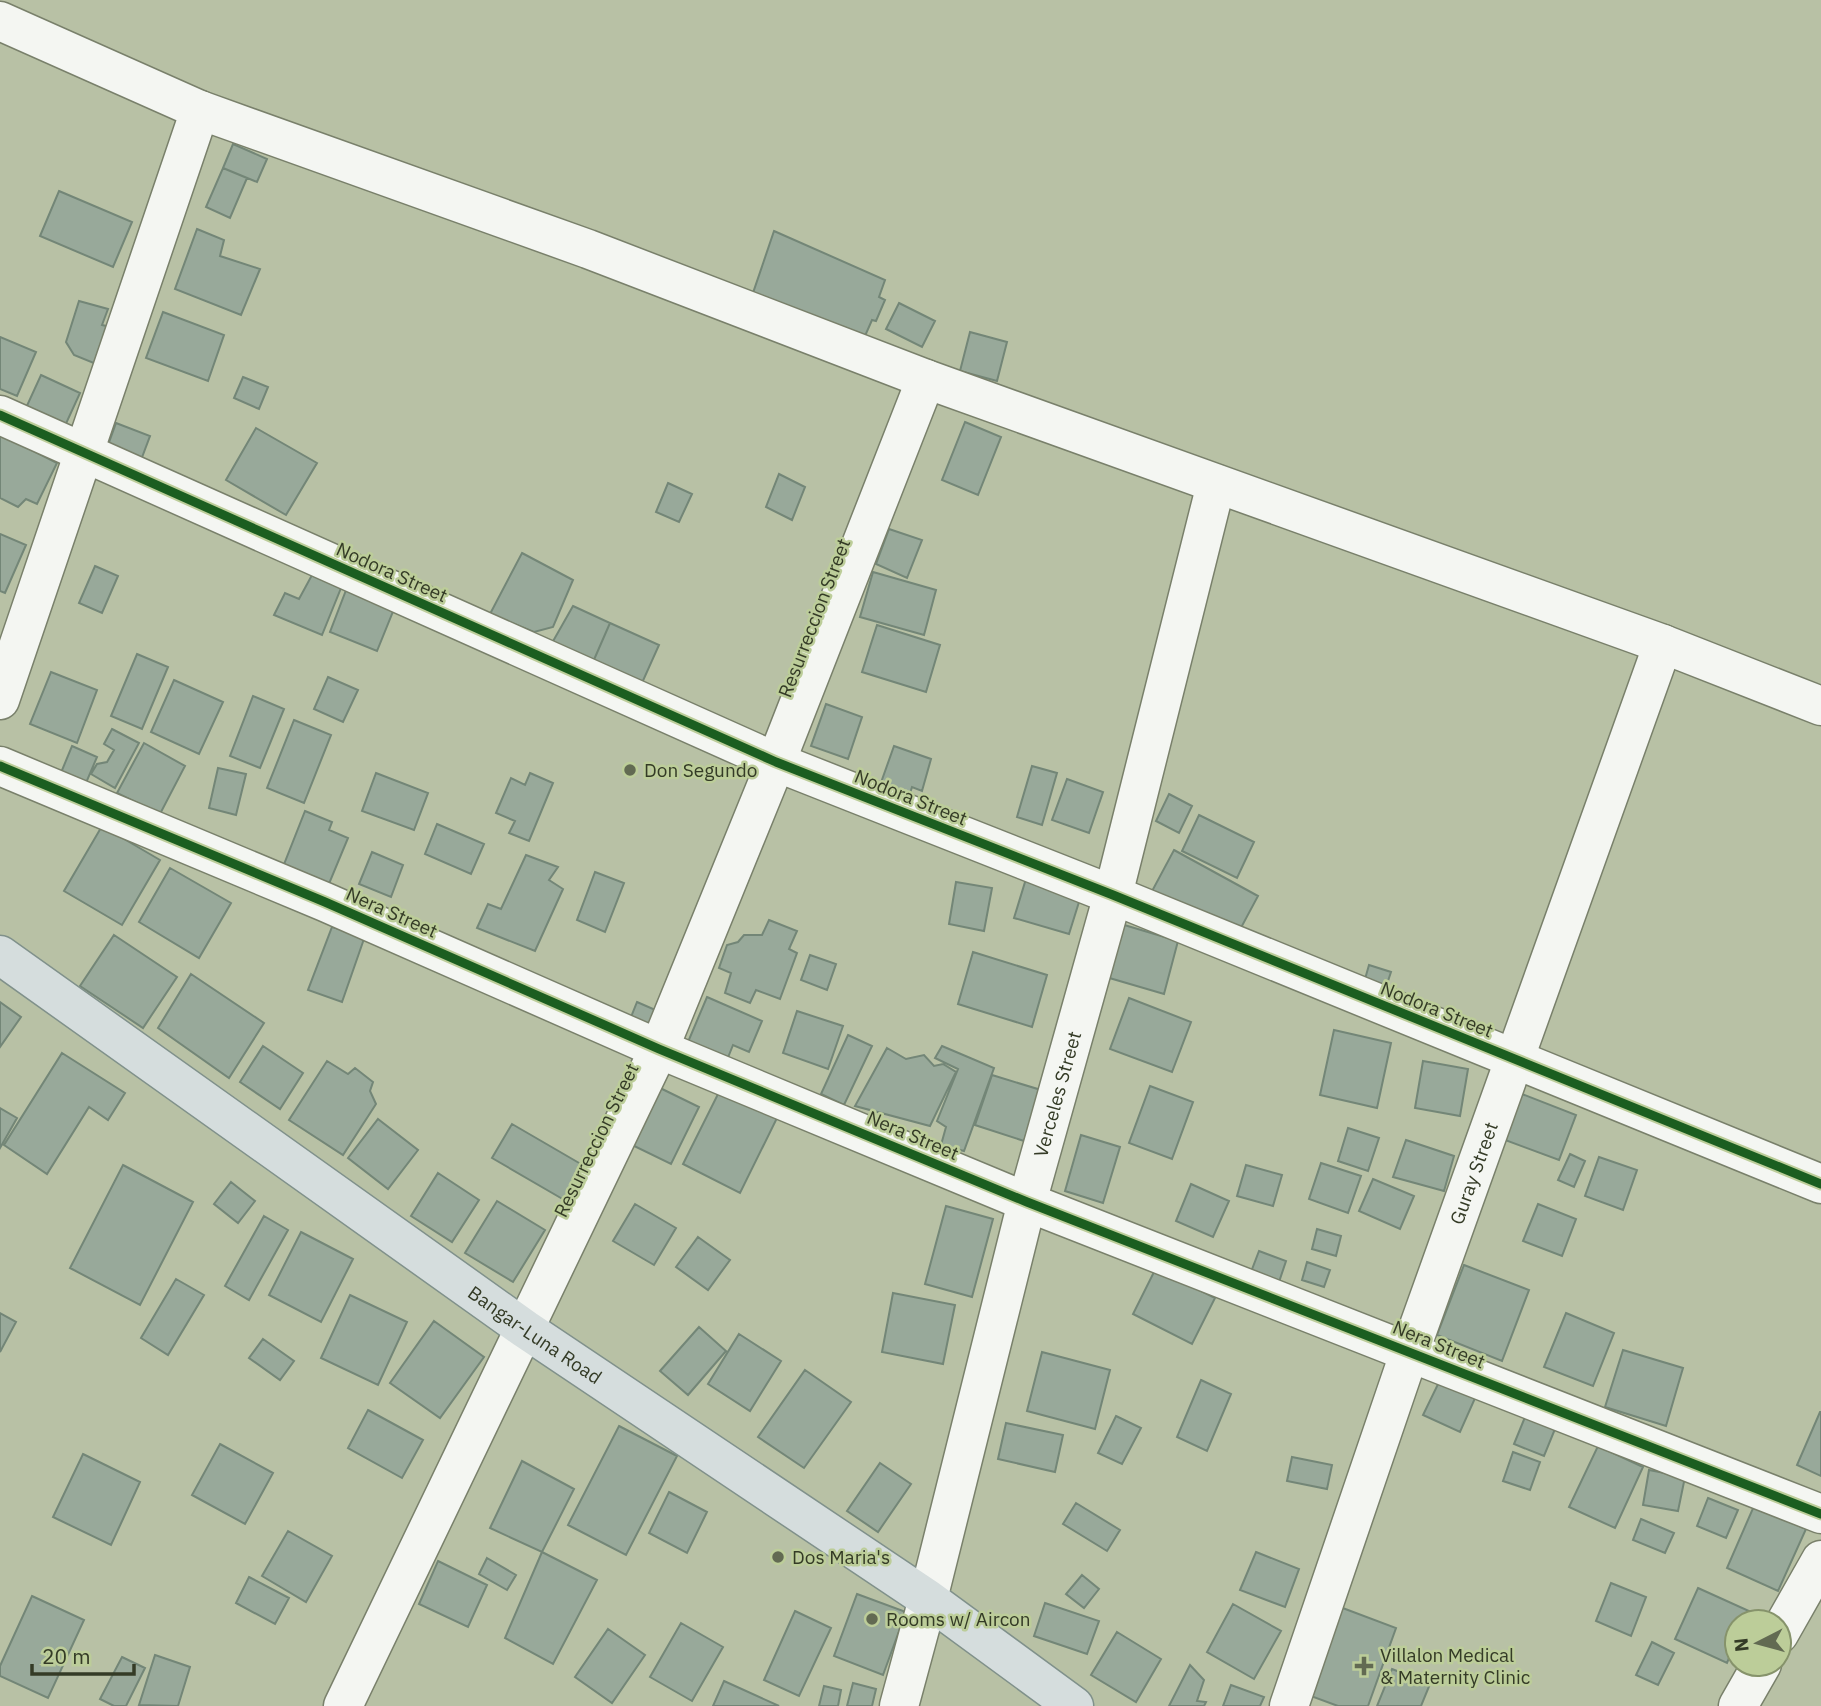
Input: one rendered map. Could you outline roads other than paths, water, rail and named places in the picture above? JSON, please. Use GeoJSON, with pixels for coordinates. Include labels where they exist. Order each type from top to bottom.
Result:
{"type":"FeatureCollection","features":[{"type":"Feature","properties":{"kind":"main road","name":"Bangar-Luna Road"},"geometry":{"type":"LineString","coordinates":[[0,955],[525,1329],[929,1599],[1074,1706]]}},
{"type":"Feature","properties":{"kind":"street"},"geometry":{"type":"LineString","coordinates":[[0,21],[200,110],[588,249],[926,380],[1663,644],[1821,705]]}},
{"type":"Feature","properties":{"kind":"street"},"geometry":{"type":"LineString","coordinates":[[0,700],[200,110]]}},
{"type":"Feature","properties":{"kind":"street","name":"Resurreccion Street"},"geometry":{"type":"LineString","coordinates":[[343,1706],[659,1049],[776,762],[926,380]]}},
{"type":"Feature","properties":{"kind":"street","name":"Nodora Street"},"geometry":{"type":"LineString","coordinates":[[0,415],[776,762],[1114,895],[1821,1184]]}},
{"type":"Feature","properties":{"kind":"street","name":"Verceles Street"},"geometry":{"type":"LineString","coordinates":[[899,1706],[929,1599],[1027,1202],[1114,895],[1216,484]]}},
{"type":"Feature","properties":{"kind":"street","name":"Guray Street"},"geometry":{"type":"LineString","coordinates":[[1289,1706],[1410,1351],[1663,644]]}},
{"type":"Feature","properties":{"kind":"street","name":"Nera Street"},"geometry":{"type":"LineString","coordinates":[[0,766],[325,902],[659,1049],[1027,1202],[1821,1514]]}},
{"type":"Feature","properties":{"kind":"street"},"geometry":{"type":"LineString","coordinates":[[1793,1609],[1821,1560]]}},
{"type":"Feature","properties":{"kind":"street"},"geometry":{"type":"LineString","coordinates":[[1738,1706],[1754,1678]]}},
{"type":"Feature","properties":{"kind":"place","name":"Don Segundo"},"geometry":{"type":"Point","coordinates":[630,770]}},
{"type":"Feature","properties":{"kind":"place","name":"Dos Maria's"},"geometry":{"type":"Point","coordinates":[778,1557]}},
{"type":"Feature","properties":{"kind":"place","name":"Rooms w/ Aircon"},"geometry":{"type":"Point","coordinates":[872,1619]}},
{"type":"Feature","properties":{"kind":"place","name":"Villalon Medical & Maternity Clinic"},"geometry":{"type":"Point","coordinates":[1364,1666]}}]}
